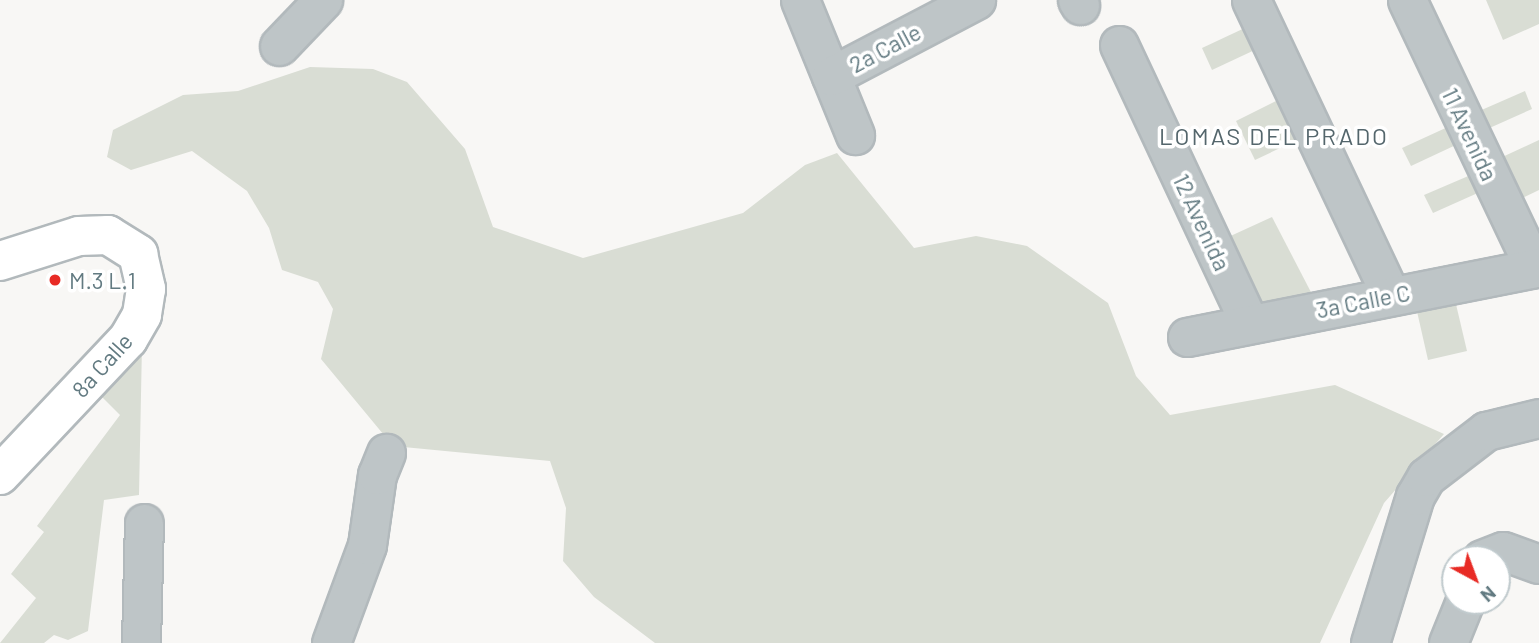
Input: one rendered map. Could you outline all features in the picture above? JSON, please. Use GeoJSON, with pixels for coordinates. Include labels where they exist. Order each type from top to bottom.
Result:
{"type":"FeatureCollection","features":[{"type":"Feature","properties":{"kind":"main road","name":"8a Calle"},"geometry":{"type":"LineString","coordinates":[[0,261],[79,236],[108,234],[138,254],[146,289],[142,315],[128,339],[0,475]]}},
{"type":"Feature","properties":{"kind":"street"},"geometry":{"type":"LineString","coordinates":[[279,46],[323,0]]}},
{"type":"Feature","properties":{"kind":"street"},"geometry":{"type":"LineString","coordinates":[[800,0],[855,135]]}},
{"type":"Feature","properties":{"kind":"street","name":"2a Calle"},"geometry":{"type":"LineString","coordinates":[[831,76],[915,14],[976,0]]}},
{"type":"Feature","properties":{"kind":"street"},"geometry":{"type":"LineString","coordinates":[[1251,0],[1391,296]]}},
{"type":"Feature","properties":{"kind":"street","name":"11 Avenida"},"geometry":{"type":"LineString","coordinates":[[1407,0],[1536,267]]}},
{"type":"Feature","properties":{"kind":"street","name":"12 Avenida"},"geometry":{"type":"LineString","coordinates":[[1119,45],[1249,323]]}},
{"type":"Feature","properties":{"kind":"street","name":"3a Calle C"},"geometry":{"type":"LineString","coordinates":[[1187,337],[1536,267]]}},
{"type":"Feature","properties":{"kind":"street"},"geometry":{"type":"LineString","coordinates":[[1370,643],[1415,496],[1440,464],[1486,431],[1539,418]]}},
{"type":"Feature","properties":{"kind":"street"},"geometry":{"type":"LineString","coordinates":[[331,643],[367,545],[377,475],[386,453]]}},
{"type":"Feature","properties":{"kind":"street"},"geometry":{"type":"LineString","coordinates":[[141,643],[144,523]]}},
{"type":"Feature","properties":{"kind":"street"},"geometry":{"type":"LineString","coordinates":[[1511,554],[1539,564]]}},
{"type":"Feature","properties":{"kind":"street"},"geometry":{"type":"LineString","coordinates":[[1448,643],[1459,615]]}},
{"type":"Feature","properties":{"kind":"shaded area"},"geometry":{"type":"Polygon","coordinates":[[[1486,0],[1539,0],[1539,24],[1503,40],[1486,0]]]}},
{"type":"Feature","properties":{"kind":"shaded area"},"geometry":{"type":"Polygon","coordinates":[[[1249,26],[1259,48],[1212,70],[1202,48],[1249,26]]]}},
{"type":"Feature","properties":{"kind":"shaded area"},"geometry":{"type":"Polygon","coordinates":[[[310,67],[373,69],[407,82],[465,149],[493,227],[583,258],[743,213],[805,165],[837,153],[914,248],[976,236],[1027,246],[1108,303],[1136,376],[1170,415],[1335,385],[1444,434],[1384,503],[1320,643],[655,643],[594,597],[563,561],[566,508],[550,461],[393,446],[321,359],[333,309],[318,282],[282,270],[269,228],[247,191],[192,151],[131,170],[107,157],[113,130],[183,95],[238,91],[310,67]]]}},
{"type":"Feature","properties":{"kind":"shaded area"},"geometry":{"type":"Polygon","coordinates":[[[1525,91],[1532,109],[1485,130],[1477,112],[1525,91]]]}},
{"type":"Feature","properties":{"kind":"shaded area"},"geometry":{"type":"Polygon","coordinates":[[[1280,99],[1299,139],[1255,160],[1236,121],[1280,99]]]}},
{"type":"Feature","properties":{"kind":"shaded area"},"geometry":{"type":"Polygon","coordinates":[[[1450,126],[1458,144],[1411,166],[1402,148],[1450,126]]]}},
{"type":"Feature","properties":{"kind":"shaded area"},"geometry":{"type":"Polygon","coordinates":[[[1539,140],[1539,190],[1516,201],[1498,159],[1539,140]]]}},
{"type":"Feature","properties":{"kind":"shaded area"},"geometry":{"type":"Polygon","coordinates":[[[1473,174],[1480,192],[1433,213],[1424,195],[1473,174]]]}},
{"type":"Feature","properties":{"kind":"shaded area"},"geometry":{"type":"Polygon","coordinates":[[[1272,217],[1314,298],[1257,310],[1224,239],[1272,217]]]}},
{"type":"Feature","properties":{"kind":"shaded area"},"geometry":{"type":"Polygon","coordinates":[[[1455,300],[1467,351],[1428,360],[1416,307],[1455,300]]]}},
{"type":"Feature","properties":{"kind":"shaded area"},"geometry":{"type":"Polygon","coordinates":[[[142,345],[139,495],[104,500],[88,631],[68,640],[54,635],[44,643],[0,643],[36,598],[11,574],[44,532],[37,526],[120,415],[99,394],[142,345]]]}},
{"type":"Feature","properties":{"kind":"place","name":"M.3 L.1"},"geometry":{"type":"Point","coordinates":[55,280]}},
{"type":"Feature","properties":{"kind":"district","name":"LOMAS DEL PRADO"},"geometry":{"type":"Point","coordinates":[1274,136]}}]}
